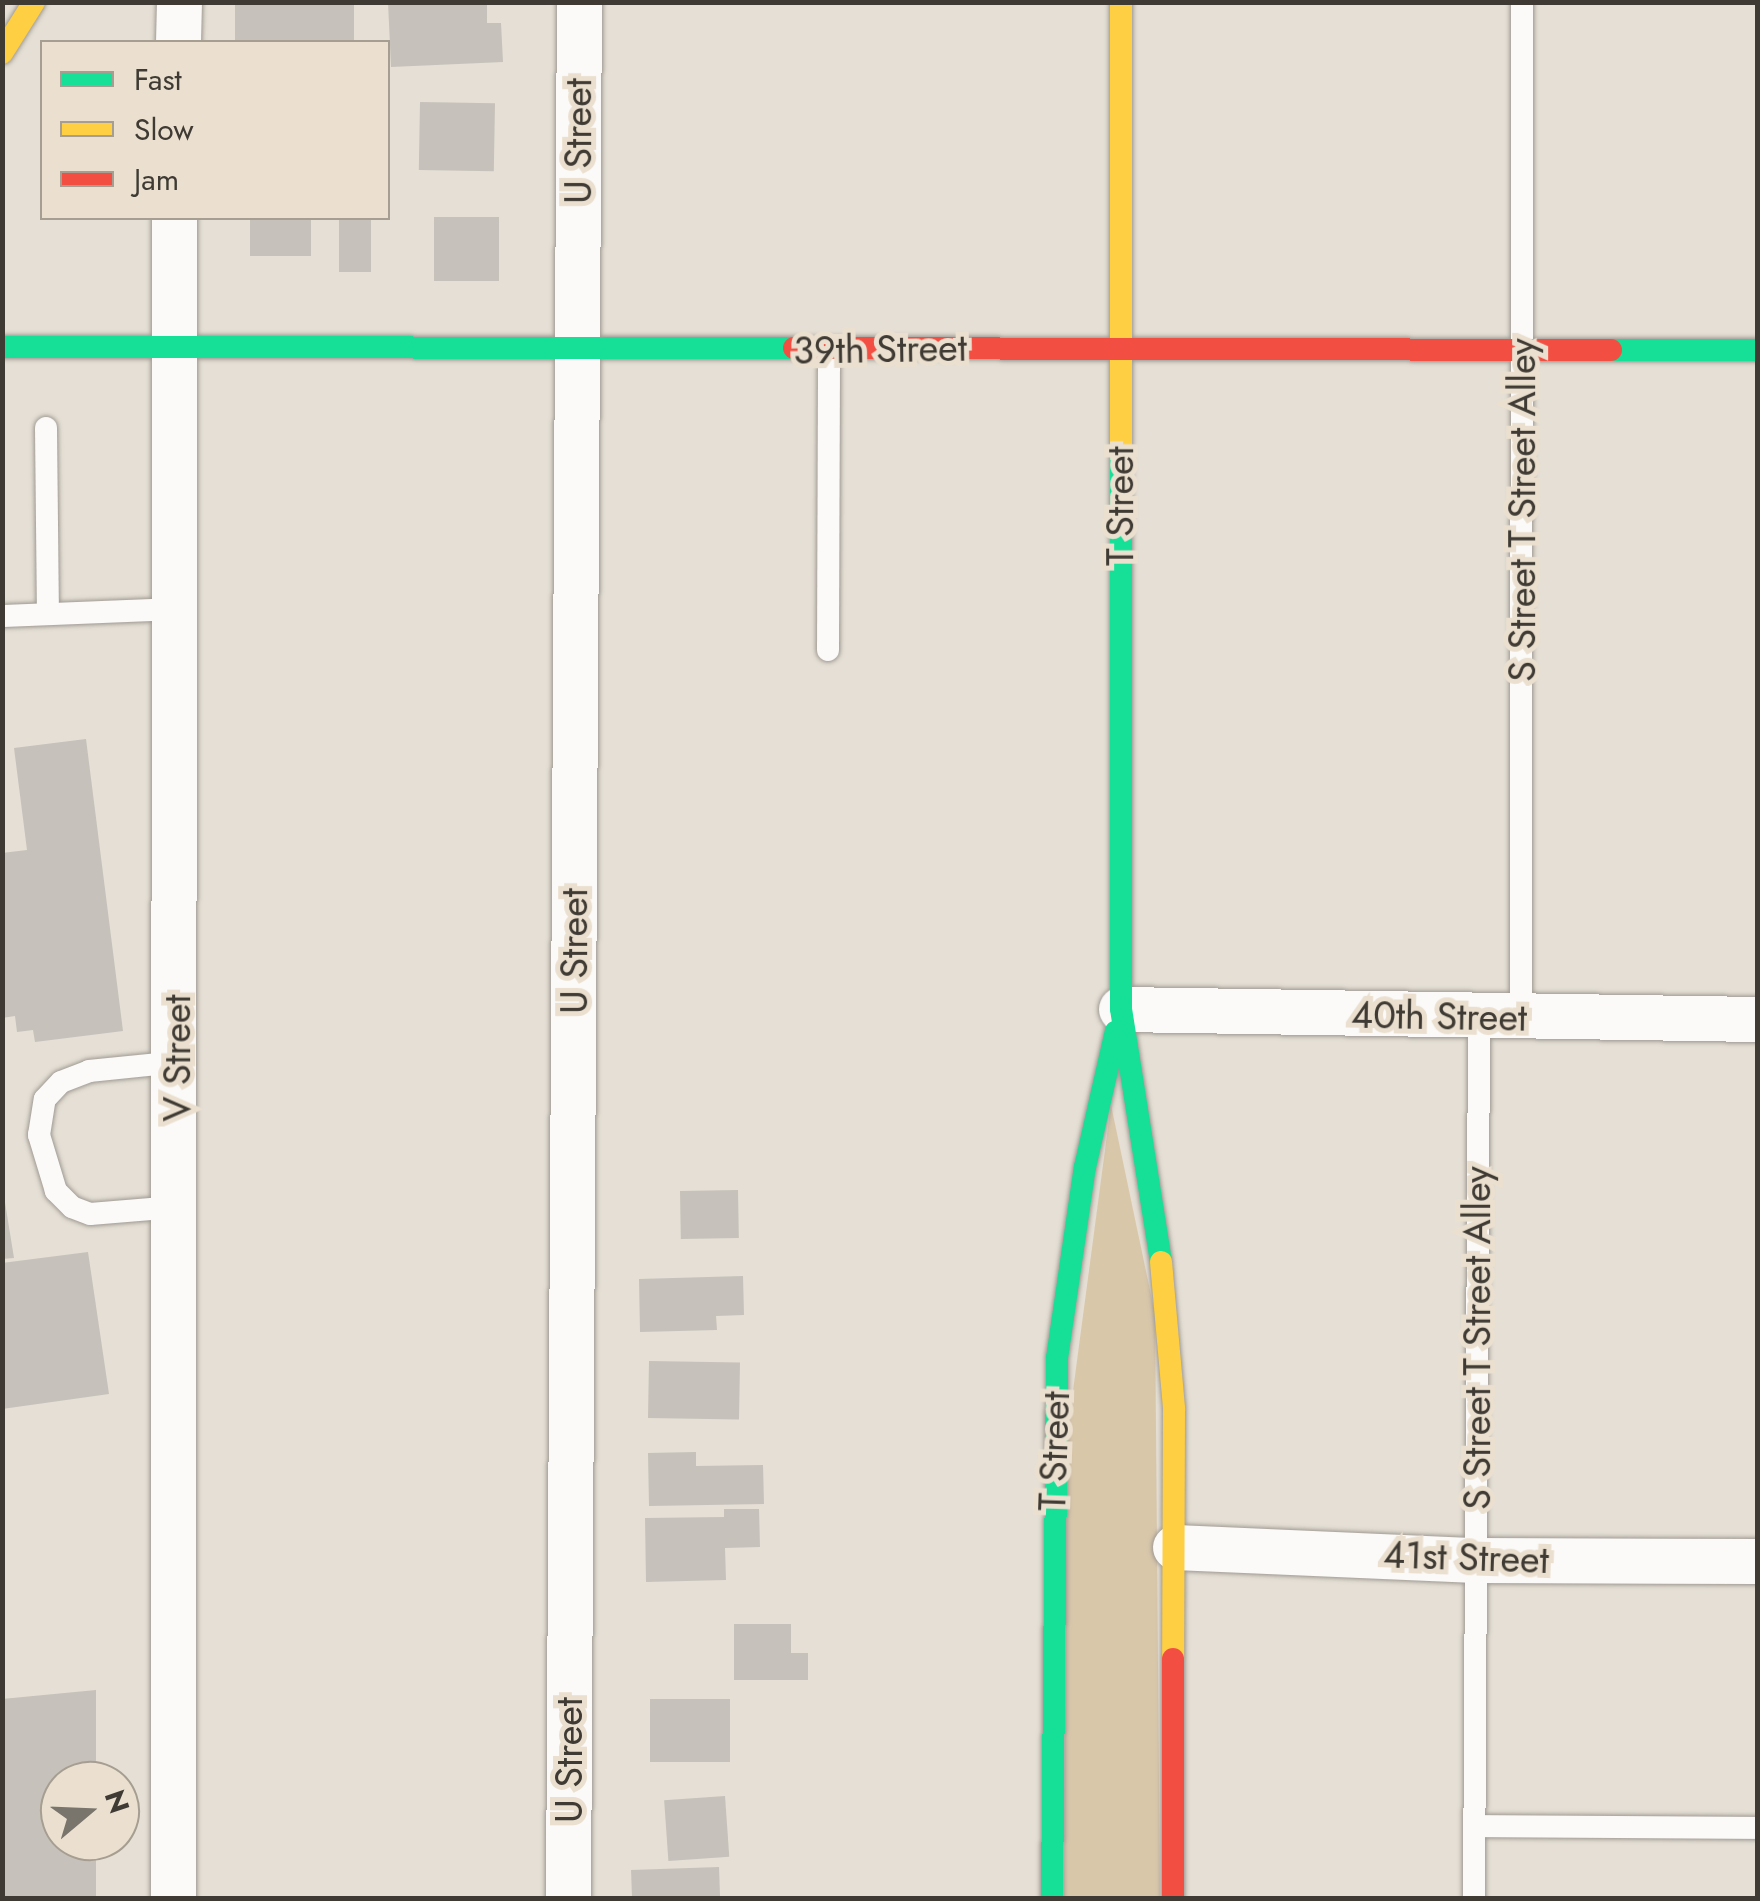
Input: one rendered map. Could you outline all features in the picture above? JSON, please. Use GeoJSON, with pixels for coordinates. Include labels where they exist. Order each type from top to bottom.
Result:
{"type":"FeatureCollection","features":[{"type":"Feature","properties":{"kind":"street"},"geometry":{"type":"LineString","coordinates":[[2,53],[34,2]]}},
{"type":"Feature","properties":{"kind":"street"},"geometry":{"type":"LineString","coordinates":[[178,40],[179,2]]}},
{"type":"Feature","properties":{"kind":"street","name":"U Street"},"geometry":{"type":"LineString","coordinates":[[568,1898],[579,2]]}},
{"type":"Feature","properties":{"kind":"street","name":"T Street"},"geometry":{"type":"LineString","coordinates":[[1121,2],[1122,1009],[1155,1193],[1174,1409],[1173,1898]]}},
{"type":"Feature","properties":{"kind":"street","name":"V Street"},"geometry":{"type":"LineString","coordinates":[[172,1898],[178,610],[172,350],[174,220]]}},
{"type":"Feature","properties":{"kind":"street","name":"39th Street"},"geometry":{"type":"LineString","coordinates":[[2,347],[577,353],[1119,347],[1758,350]]}},
{"type":"Feature","properties":{"kind":"street","name":"T Street"},"geometry":{"type":"LineString","coordinates":[[1052,1898],[1058,1358],[1085,1168],[1122,1009]]}},
{"type":"Feature","properties":{"kind":"street","name":"40th Street"},"geometry":{"type":"LineString","coordinates":[[1122,1009],[1500,1018],[1758,1019]]}},
{"type":"Feature","properties":{"kind":"street","name":"41st Street"},"geometry":{"type":"LineString","coordinates":[[1175,1546],[1476,1560],[1758,1561]]}},
{"type":"Feature","properties":{"kind":"lane","name":"S Street T Street Alley"},"geometry":{"type":"LineString","coordinates":[[1474,1898],[1476,1560],[1500,1018],[1522,346],[1522,2]]}},
{"type":"Feature","properties":{"kind":"lane"},"geometry":{"type":"LineString","coordinates":[[828,650],[829,350]]}},
{"type":"Feature","properties":{"kind":"lane"},"geometry":{"type":"LineString","coordinates":[[46,428],[48,614]]}},
{"type":"Feature","properties":{"kind":"lane"},"geometry":{"type":"LineString","coordinates":[[2,616],[178,610]]}},
{"type":"Feature","properties":{"kind":"lane"},"geometry":{"type":"LineString","coordinates":[[175,1208],[90,1214],[72,1206],[56,1191],[39,1135],[44,1099],[61,1082],[89,1071],[177,1062]]}},
{"type":"Feature","properties":{"kind":"lane"},"geometry":{"type":"LineString","coordinates":[[1474,1826],[1758,1828]]}},
{"type":"Feature","properties":{"kind":"shaded area"},"geometry":{"type":"Polygon","coordinates":[[[1111,1105],[1155,1314],[1160,1898],[1064,1898],[1067,1436],[1111,1105]]]}},
{"type":"Feature","properties":{"kind":"building"},"geometry":{"type":"Polygon","coordinates":[[[235,2],[354,2],[354,40],[235,40],[235,2]]]}},
{"type":"Feature","properties":{"kind":"building"},"geometry":{"type":"Polygon","coordinates":[[[388,2],[487,2],[487,23],[501,23],[503,62],[391,67],[388,2]]]}},
{"type":"Feature","properties":{"kind":"building"},"geometry":{"type":"Polygon","coordinates":[[[420,102],[495,103],[494,171],[419,170],[420,102]]]}},
{"type":"Feature","properties":{"kind":"building"},"geometry":{"type":"Polygon","coordinates":[[[434,217],[499,217],[499,281],[434,281],[434,217]]]}},
{"type":"Feature","properties":{"kind":"building"},"geometry":{"type":"Polygon","coordinates":[[[250,220],[311,220],[311,256],[250,256],[250,220]]]}},
{"type":"Feature","properties":{"kind":"building"},"geometry":{"type":"Polygon","coordinates":[[[339,220],[371,220],[371,272],[339,272],[339,220]]]}},
{"type":"Feature","properties":{"kind":"building"},"geometry":{"type":"Polygon","coordinates":[[[86,739],[123,1031],[35,1042],[33,1030],[17,1032],[15,1016],[2,1018],[2,853],[27,850],[14,748],[86,739]]]}},
{"type":"Feature","properties":{"kind":"building"},"geometry":{"type":"Polygon","coordinates":[[[2,1184],[14,1258],[2,1259],[2,1184]]]}},
{"type":"Feature","properties":{"kind":"building"},"geometry":{"type":"Polygon","coordinates":[[[738,1190],[739,1238],[681,1239],[680,1191],[738,1190]]]}},
{"type":"Feature","properties":{"kind":"building"},"geometry":{"type":"Polygon","coordinates":[[[88,1252],[109,1394],[2,1409],[2,1263],[88,1252]]]}},
{"type":"Feature","properties":{"kind":"building"},"geometry":{"type":"Polygon","coordinates":[[[743,1276],[744,1315],[716,1316],[717,1330],[640,1332],[639,1279],[743,1276]]]}},
{"type":"Feature","properties":{"kind":"building"},"geometry":{"type":"Polygon","coordinates":[[[649,1361],[740,1363],[739,1420],[648,1418],[649,1361]]]}},
{"type":"Feature","properties":{"kind":"building"},"geometry":{"type":"Polygon","coordinates":[[[696,1452],[696,1466],[763,1465],[764,1504],[649,1506],[648,1453],[696,1452]]]}},
{"type":"Feature","properties":{"kind":"building"},"geometry":{"type":"Polygon","coordinates":[[[724,1509],[759,1509],[760,1547],[725,1548],[726,1580],[646,1582],[645,1518],[724,1517],[724,1509]]]}},
{"type":"Feature","properties":{"kind":"building"},"geometry":{"type":"Polygon","coordinates":[[[734,1624],[791,1624],[791,1653],[808,1653],[808,1680],[734,1680],[734,1624]]]}},
{"type":"Feature","properties":{"kind":"building"},"geometry":{"type":"Polygon","coordinates":[[[96,1690],[96,1761],[40,1761],[40,1861],[96,1861],[96,1898],[2,1898],[2,1699],[96,1690]]]}},
{"type":"Feature","properties":{"kind":"building"},"geometry":{"type":"Polygon","coordinates":[[[650,1699],[730,1699],[730,1762],[650,1762],[650,1699]]]}},
{"type":"Feature","properties":{"kind":"building"},"geometry":{"type":"Polygon","coordinates":[[[725,1796],[729,1857],[668,1861],[664,1800],[725,1796]]]}},
{"type":"Feature","properties":{"kind":"building"},"geometry":{"type":"Polygon","coordinates":[[[719,1867],[720,1898],[632,1898],[631,1870],[719,1867]]]}},
{"type":"Feature","properties":{"kind":"traffic: fast"},"geometry":{"type":"LineString","coordinates":[[2,347],[794,348]]}},
{"type":"Feature","properties":{"kind":"traffic: fast"},"geometry":{"type":"LineString","coordinates":[[1611,350],[1758,350]]}},
{"type":"Feature","properties":{"kind":"traffic: fast"},"geometry":{"type":"LineString","coordinates":[[1121,449],[1121,1009],[1161,1262]]}},
{"type":"Feature","properties":{"kind":"traffic: fast"},"geometry":{"type":"LineString","coordinates":[[1052,1898],[1057,1358],[1085,1167],[1116,1031]]}},
{"type":"Feature","properties":{"kind":"traffic: slow"},"geometry":{"type":"LineString","coordinates":[[2,53],[34,2]]}},
{"type":"Feature","properties":{"kind":"traffic: slow"},"geometry":{"type":"LineString","coordinates":[[1121,2],[1121,449]]}},
{"type":"Feature","properties":{"kind":"traffic: slow"},"geometry":{"type":"LineString","coordinates":[[1161,1262],[1174,1409],[1173,1659]]}},
{"type":"Feature","properties":{"kind":"traffic: jam"},"geometry":{"type":"LineString","coordinates":[[794,348],[1611,350]]}},
{"type":"Feature","properties":{"kind":"traffic: jam"},"geometry":{"type":"LineString","coordinates":[[1173,1659],[1173,1898]]}}]}
